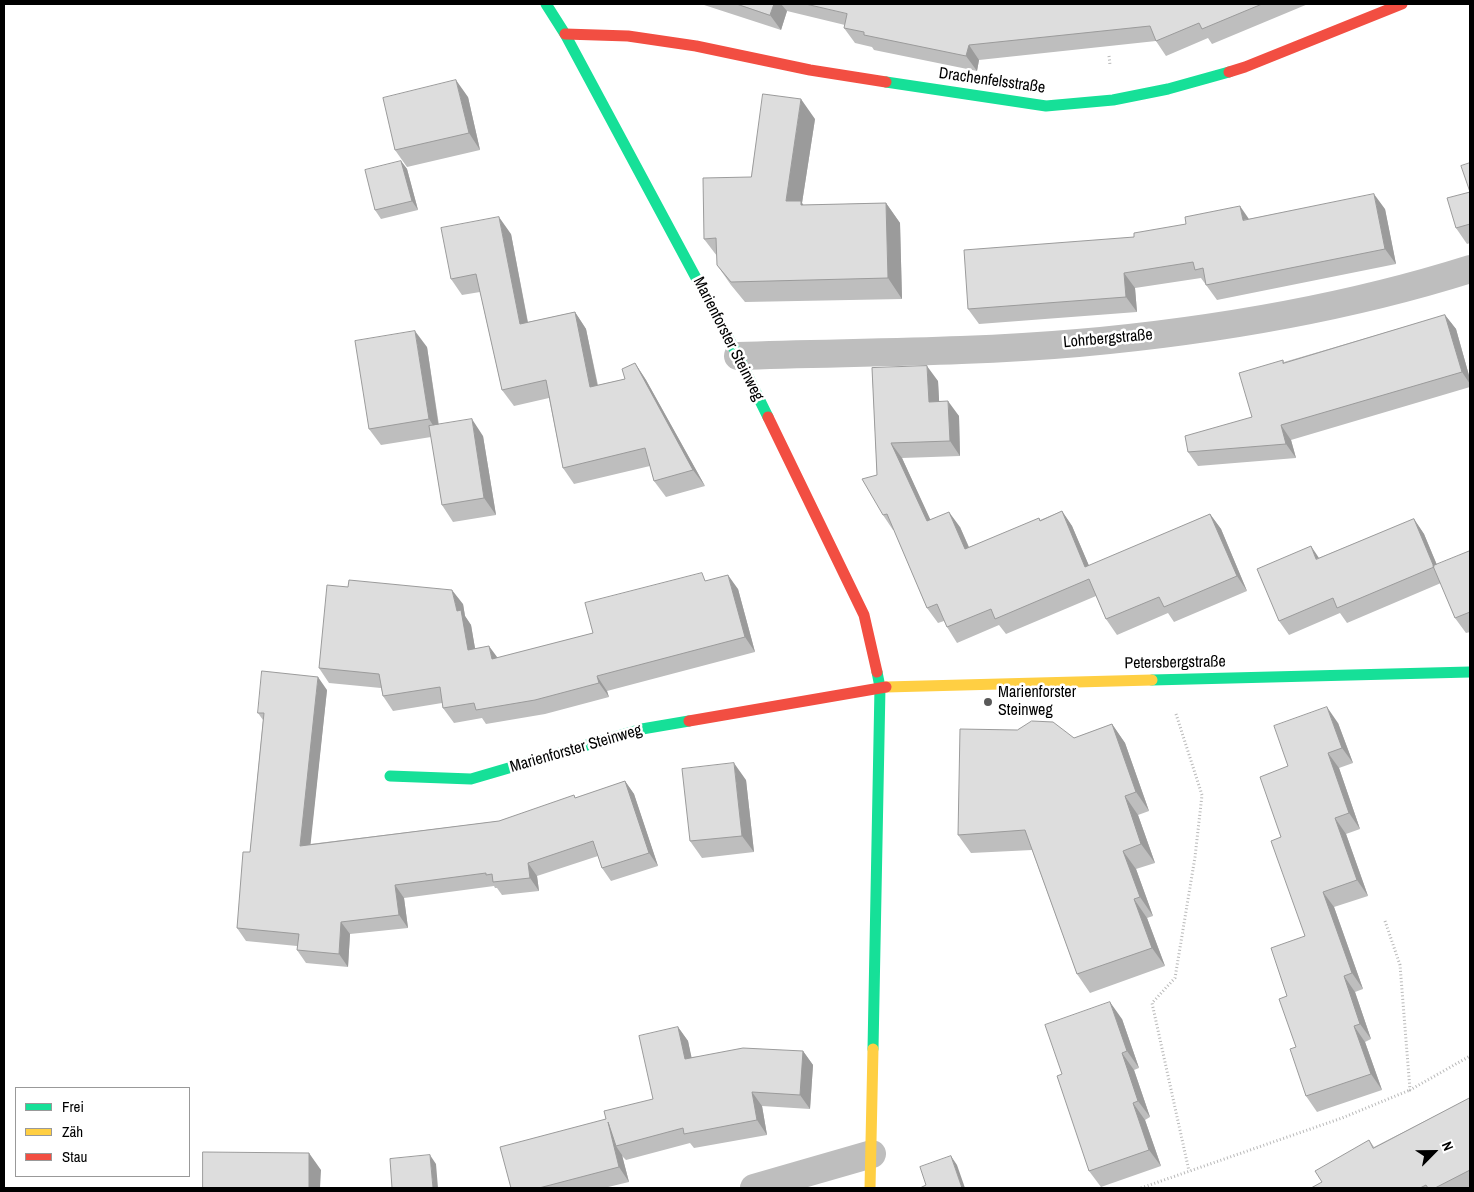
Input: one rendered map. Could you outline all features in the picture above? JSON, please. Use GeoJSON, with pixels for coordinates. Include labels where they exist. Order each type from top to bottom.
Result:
{"type":"FeatureCollection","features":[{"type":"Feature","properties":{"kind":"street","name":"Marienforster Steinweg"},"geometry":{"type":"LineString","coordinates":[[546,4],[738,356],[864,615],[880,687],[870,1188]]}},
{"type":"Feature","properties":{"kind":"street","name":"Drachenfelsstraße"},"geometry":{"type":"LineString","coordinates":[[564,34],[628,36],[696,46],[810,70],[1046,106],[1113,100],[1168,89],[1245,67],[1402,4]]}},
{"type":"Feature","properties":{"kind":"street","name":"Lohrbergstraße"},"geometry":{"type":"LineString","coordinates":[[738,356],[1076,343],[1181,332],[1320,309],[1470,269]]}},
{"type":"Feature","properties":{"kind":"street","name":"Petersbergstraße"},"geometry":{"type":"LineString","coordinates":[[880,687],[1470,672]]}},
{"type":"Feature","properties":{"kind":"street","name":"Marienforster Steinweg"},"geometry":{"type":"LineString","coordinates":[[390,776],[471,779],[642,729],[880,687]]}},
{"type":"Feature","properties":{"kind":"street"},"geometry":{"type":"LineString","coordinates":[[754,1188],[872,1154]]}},
{"type":"Feature","properties":{"kind":"path"},"geometry":{"type":"LineString","coordinates":[[1165,680],[1202,795],[1195,857],[1175,978],[1152,1003],[1189,1171]]}},
{"type":"Feature","properties":{"kind":"path"},"geometry":{"type":"LineString","coordinates":[[1385,921],[1400,965],[1410,1090]]}},
{"type":"Feature","properties":{"kind":"path"},"geometry":{"type":"LineString","coordinates":[[1141,1188],[1342,1118],[1410,1090],[1470,1056]]}},
{"type":"Feature","properties":{"kind":"building"},"geometry":{"type":"Polygon","coordinates":[[[737,4],[774,4],[770,15],[737,4]]]}},
{"type":"Feature","properties":{"kind":"building"},"geometry":{"type":"Polygon","coordinates":[[[806,4],[1262,4],[1202,29],[1199,23],[1156,41],[1150,26],[969,45],[966,56],[864,35],[864,32],[844,28],[847,14],[806,4]]]}},
{"type":"Feature","properties":{"kind":"building"},"geometry":{"type":"Polygon","coordinates":[[[456,80],[469,133],[395,150],[383,98],[456,80]]]}},
{"type":"Feature","properties":{"kind":"building"},"geometry":{"type":"Polygon","coordinates":[[[763,94],[801,99],[786,201],[801,201],[801,205],[886,203],[888,278],[731,282],[717,265],[716,238],[704,239],[703,178],[751,177],[763,94]]]}},
{"type":"Feature","properties":{"kind":"building"},"geometry":{"type":"Polygon","coordinates":[[[401,161],[412,201],[375,210],[365,170],[401,161]]]}},
{"type":"Feature","properties":{"kind":"building"},"geometry":{"type":"Polygon","coordinates":[[[1470,163],[1470,192],[1461,166],[1470,163]]]}},
{"type":"Feature","properties":{"kind":"building"},"geometry":{"type":"Polygon","coordinates":[[[1470,192],[1470,224],[1456,228],[1447,198],[1470,192]]]}},
{"type":"Feature","properties":{"kind":"building"},"geometry":{"type":"Polygon","coordinates":[[[1374,194],[1385,249],[1206,285],[1203,268],[1195,270],[1193,262],[1124,273],[1126,297],[968,309],[964,250],[1134,237],[1134,233],[1186,224],[1185,217],[1240,206],[1243,220],[1374,194]]]}},
{"type":"Feature","properties":{"kind":"building"},"geometry":{"type":"Polygon","coordinates":[[[499,217],[520,324],[575,312],[590,387],[625,379],[622,369],[635,363],[693,470],[654,481],[645,448],[563,468],[546,380],[502,390],[476,274],[451,279],[441,228],[499,217]]]}},
{"type":"Feature","properties":{"kind":"building"},"geometry":{"type":"Polygon","coordinates":[[[1445,315],[1462,372],[1281,425],[1286,444],[1188,452],[1185,436],[1252,417],[1239,373],[1283,360],[1283,363],[1445,315]]]}},
{"type":"Feature","properties":{"kind":"building"},"geometry":{"type":"Polygon","coordinates":[[[415,331],[429,419],[369,429],[355,341],[415,331]]]}},
{"type":"Feature","properties":{"kind":"building"},"geometry":{"type":"Polygon","coordinates":[[[927,366],[929,402],[948,401],[950,441],[891,443],[927,521],[949,512],[965,549],[1039,518],[1040,521],[1062,511],[1085,567],[1210,514],[1237,576],[1164,607],[1159,597],[1106,619],[1089,579],[995,619],[991,609],[947,627],[937,604],[927,608],[887,514],[883,515],[862,479],[877,475],[872,368],[927,366]]]}},
{"type":"Feature","properties":{"kind":"building"},"geometry":{"type":"Polygon","coordinates":[[[472,419],[484,498],[442,505],[429,426],[472,419]]]}},
{"type":"Feature","properties":{"kind":"building"},"geometry":{"type":"Polygon","coordinates":[[[1414,519],[1434,567],[1337,608],[1333,598],[1279,621],[1257,569],[1311,546],[1316,559],[1414,519]]]}},
{"type":"Feature","properties":{"kind":"building"},"geometry":{"type":"Polygon","coordinates":[[[1470,551],[1470,612],[1455,618],[1433,566],[1470,551]]]}},
{"type":"Feature","properties":{"kind":"building"},"geometry":{"type":"Polygon","coordinates":[[[702,573],[705,581],[728,575],[745,637],[597,676],[599,683],[535,700],[476,710],[474,703],[443,708],[440,687],[383,696],[379,674],[319,668],[327,585],[348,587],[349,580],[452,590],[457,611],[461,610],[468,650],[489,646],[492,659],[593,633],[585,603],[702,573]]]}},
{"type":"Feature","properties":{"kind":"building"},"geometry":{"type":"Polygon","coordinates":[[[262,671],[318,677],[300,846],[499,821],[574,795],[575,798],[625,781],[649,853],[602,868],[593,841],[528,863],[530,878],[493,882],[492,874],[486,875],[486,873],[395,885],[399,915],[341,922],[339,954],[297,950],[299,934],[237,928],[243,852],[250,852],[264,713],[258,713],[262,671]]]}},
{"type":"Feature","properties":{"kind":"building"},"geometry":{"type":"Polygon","coordinates":[[[1327,707],[1342,748],[1328,753],[1349,813],[1335,818],[1357,880],[1323,892],[1352,973],[1344,976],[1360,1024],[1354,1026],[1371,1074],[1306,1096],[1290,1049],[1296,1047],[1279,999],[1287,996],[1271,948],[1305,936],[1271,841],[1281,837],[1260,777],[1288,766],[1274,726],[1327,707]]]}},
{"type":"Feature","properties":{"kind":"building"},"geometry":{"type":"Polygon","coordinates":[[[1032,721],[1053,722],[1074,738],[1112,724],[1136,792],[1125,796],[1141,844],[1123,851],[1140,897],[1134,899],[1152,948],[1077,974],[1025,830],[958,835],[960,729],[1017,730],[1032,721]]]}},
{"type":"Feature","properties":{"kind":"building"},"geometry":{"type":"Polygon","coordinates":[[[734,763],[742,836],[690,841],[682,769],[734,763]]]}},
{"type":"Feature","properties":{"kind":"building"},"geometry":{"type":"Polygon","coordinates":[[[1110,1002],[1127,1051],[1122,1053],[1138,1101],[1133,1103],[1149,1150],[1089,1171],[1057,1076],[1062,1074],[1045,1025],[1110,1002]]]}},
{"type":"Feature","properties":{"kind":"building"},"geometry":{"type":"Polygon","coordinates":[[[678,1027],[685,1059],[743,1048],[803,1051],[800,1095],[752,1092],[757,1120],[684,1134],[683,1128],[616,1146],[608,1122],[619,1167],[539,1188],[511,1188],[500,1147],[606,1119],[604,1111],[653,1099],[639,1036],[678,1027]]]}},
{"type":"Feature","properties":{"kind":"building"},"geometry":{"type":"Polygon","coordinates":[[[1470,1098],[1470,1170],[1435,1188],[1428,1188],[1426,1185],[1420,1188],[1311,1188],[1322,1182],[1315,1171],[1369,1140],[1373,1148],[1470,1098]]]}},
{"type":"Feature","properties":{"kind":"building"},"geometry":{"type":"Polygon","coordinates":[[[203,1152],[309,1153],[309,1188],[203,1188],[203,1152]]]}},
{"type":"Feature","properties":{"kind":"building"},"geometry":{"type":"Polygon","coordinates":[[[430,1155],[433,1188],[392,1188],[390,1159],[430,1155]]]}},
{"type":"Feature","properties":{"kind":"building"},"geometry":{"type":"Polygon","coordinates":[[[951,1156],[962,1188],[920,1188],[926,1185],[920,1167],[951,1156]]]}},
{"type":"Feature","properties":{"kind":"traffic: fast"},"geometry":{"type":"LineString","coordinates":[[546,4],[565,34],[738,356],[768,417]]}},
{"type":"Feature","properties":{"kind":"traffic: fast"},"geometry":{"type":"LineString","coordinates":[[886,82],[1046,106],[1113,100],[1168,89],[1229,72]]}},
{"type":"Feature","properties":{"kind":"traffic: fast"},"geometry":{"type":"LineString","coordinates":[[873,1049],[880,687],[877,672]]}},
{"type":"Feature","properties":{"kind":"traffic: fast"},"geometry":{"type":"LineString","coordinates":[[1152,680],[1470,672]]}},
{"type":"Feature","properties":{"kind":"traffic: fast"},"geometry":{"type":"LineString","coordinates":[[390,776],[471,779],[642,729],[689,721]]}},
{"type":"Feature","properties":{"kind":"traffic: slow"},"geometry":{"type":"LineString","coordinates":[[886,687],[1152,680]]}},
{"type":"Feature","properties":{"kind":"traffic: slow"},"geometry":{"type":"LineString","coordinates":[[870,1188],[873,1049]]}},
{"type":"Feature","properties":{"kind":"traffic: jam"},"geometry":{"type":"LineString","coordinates":[[1229,72],[1402,4]]}},
{"type":"Feature","properties":{"kind":"traffic: jam"},"geometry":{"type":"LineString","coordinates":[[565,34],[628,36],[696,46],[810,70],[886,82]]}},
{"type":"Feature","properties":{"kind":"traffic: jam"},"geometry":{"type":"LineString","coordinates":[[768,417],[864,615],[877,672]]}},
{"type":"Feature","properties":{"kind":"traffic: jam"},"geometry":{"type":"LineString","coordinates":[[689,721],[886,687]]}},
{"type":"Feature","properties":{"kind":"place","name":"Marienforster Steinweg"},"geometry":{"type":"Point","coordinates":[988,702]}}]}
